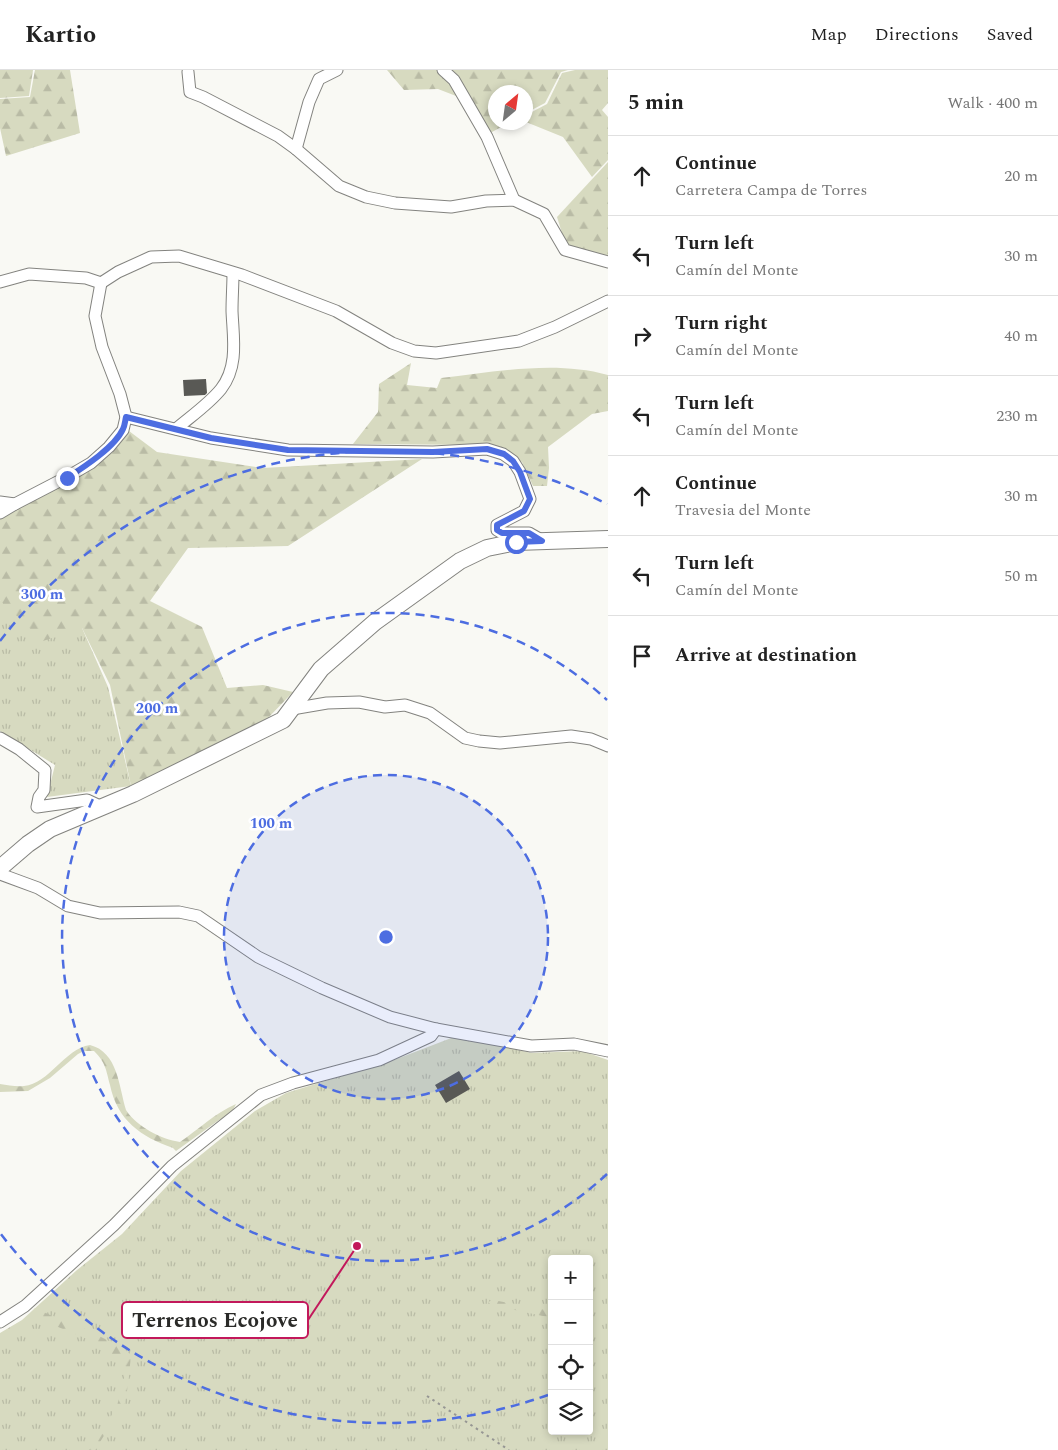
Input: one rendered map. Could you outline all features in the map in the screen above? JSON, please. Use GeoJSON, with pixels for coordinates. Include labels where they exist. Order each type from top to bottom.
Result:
{"type":"FeatureCollection","features":[{"type":"Feature","properties":{"kind":"street"},"geometry":{"type":"LineString","coordinates":[[296,149],[308,102],[319,79],[337,70]]}},
{"type":"Feature","properties":{"kind":"street"},"geometry":{"type":"LineString","coordinates":[[443,70],[454,80],[487,137],[514,200]]}},
{"type":"Feature","properties":{"kind":"street"},"geometry":{"type":"LineString","coordinates":[[188,72],[190,92],[278,136],[339,186],[366,198],[395,203],[451,207],[486,201],[514,200],[544,214],[565,250],[608,262]]}},
{"type":"Feature","properties":{"kind":"street"},"geometry":{"type":"LineString","coordinates":[[0,513],[67,478],[91,463],[109,447],[123,430],[126,417],[120,394],[102,347],[95,316],[101,283],[118,272],[151,257],[179,256],[233,273],[336,311],[392,343],[414,351],[436,353],[520,341],[608,301]]}},
{"type":"Feature","properties":{"kind":"street"},"geometry":{"type":"LineString","coordinates":[[176,430],[216,394],[230,373],[234,345],[233,273]]}},
{"type":"Feature","properties":{"kind":"street"},"geometry":{"type":"LineString","coordinates":[[0,282],[29,274],[86,278],[101,283]]}},
{"type":"Feature","properties":{"kind":"street"},"geometry":{"type":"LineString","coordinates":[[126,417],[211,438],[288,450],[433,452],[487,449],[504,454],[516,466],[530,499],[524,511],[497,525],[497,530],[502,533],[529,533],[542,541]]}},
{"type":"Feature","properties":{"kind":"street"},"geometry":{"type":"LineString","coordinates":[[0,502],[15,504]]}},
{"type":"Feature","properties":{"kind":"street"},"geometry":{"type":"LineString","coordinates":[[0,868],[28,844],[50,829],[133,794],[283,720],[321,669],[375,622],[460,561],[487,548],[516,542],[608,539]]}},
{"type":"Feature","properties":{"kind":"street"},"geometry":{"type":"LineString","coordinates":[[292,709],[327,703],[359,702],[385,708],[405,706],[430,713],[465,738],[472,740],[500,743],[570,736],[591,739],[608,746]]}},
{"type":"Feature","properties":{"kind":"street"},"geometry":{"type":"LineString","coordinates":[[0,738],[19,748],[45,770],[44,790],[38,797],[37,807],[87,800],[102,807]]}},
{"type":"Feature","properties":{"kind":"street"},"geometry":{"type":"LineString","coordinates":[[0,874],[38,888],[68,906],[100,913],[179,912],[198,916],[258,957],[322,988],[390,1017],[436,1029],[530,1046],[574,1044],[608,1052]]}},
{"type":"Feature","properties":{"kind":"street"},"geometry":{"type":"LineString","coordinates":[[0,1322],[25,1306],[114,1225],[172,1166],[262,1095],[293,1083],[379,1060],[431,1036],[436,1029]]}},
{"type":"Feature","properties":{"kind":"path"},"geometry":{"type":"LineString","coordinates":[[427,1396],[509,1450]]}},
{"type":"Feature","properties":{"kind":"green space"},"geometry":{"type":"Polygon","coordinates":[[[0,70],[33,70],[29,96],[0,98],[0,70]]]}},
{"type":"Feature","properties":{"kind":"green space"},"geometry":{"type":"Polygon","coordinates":[[[35,70],[70,70],[80,133],[6,156],[0,128],[0,99],[30,97],[35,70]]]}},
{"type":"Feature","properties":{"kind":"green space"},"geometry":{"type":"Polygon","coordinates":[[[387,70],[446,70],[469,101],[438,89],[404,90],[387,70]]]}},
{"type":"Feature","properties":{"kind":"green space"},"geometry":{"type":"Polygon","coordinates":[[[448,70],[568,70],[561,72],[545,103],[533,109],[533,85],[488,85],[488,130],[448,70]]]}},
{"type":"Feature","properties":{"kind":"green space"},"geometry":{"type":"Polygon","coordinates":[[[575,70],[608,70],[608,103],[602,110],[608,117],[608,160],[592,177],[563,137],[533,125],[533,111],[547,104],[562,73],[575,70]]]}},
{"type":"Feature","properties":{"kind":"green space"},"geometry":{"type":"Polygon","coordinates":[[[608,162],[608,257],[566,246],[557,217],[608,162]]]}},
{"type":"Feature","properties":{"kind":"green space"},"geometry":{"type":"Polygon","coordinates":[[[411,363],[407,385],[437,388],[441,378],[504,370],[567,368],[608,375],[608,411],[592,414],[548,447],[549,468],[547,486],[533,486],[522,462],[490,445],[353,444],[378,412],[379,384],[411,363]]]}},
{"type":"Feature","properties":{"kind":"green space"},"geometry":{"type":"Polygon","coordinates":[[[129,431],[157,452],[263,468],[422,459],[288,546],[188,548],[150,601],[202,627],[227,688],[263,685],[293,692],[269,717],[131,786],[110,685],[82,628],[43,641],[0,600],[0,515],[72,474],[129,431]]]}},
{"type":"Feature","properties":{"kind":"green space"},"geometry":{"type":"Polygon","coordinates":[[[0,600],[82,628],[108,687],[131,786],[47,797],[55,765],[0,731],[0,600]]]}},
{"type":"Feature","properties":{"kind":"green space"},"geometry":{"type":"Polygon","coordinates":[[[459,1035],[531,1053],[582,1051],[608,1060],[608,1450],[0,1450],[0,1333],[22,1320],[77,1270],[122,1234],[181,1171],[255,1111],[286,1093],[394,1060],[459,1035]]]}},
{"type":"Feature","properties":{"kind":"green space"},"geometry":{"type":"Polygon","coordinates":[[[90,1045],[99,1049],[112,1063],[119,1081],[126,1110],[136,1122],[165,1138],[180,1142],[214,1117],[236,1104],[231,1114],[219,1120],[176,1151],[132,1126],[118,1108],[103,1063],[94,1051],[84,1051],[78,1054],[50,1078],[28,1091],[0,1092],[0,1084],[21,1086],[33,1084],[72,1053],[90,1045]]]}},
{"type":"Feature","properties":{"kind":"green space"},"geometry":{"type":"Polygon","coordinates":[[[493,1300],[548,1310],[548,1317],[492,1305],[488,1302],[493,1300]]]}},
{"type":"Feature","properties":{"kind":"green space"},"geometry":{"type":"Polygon","coordinates":[[[35,1308],[83,1328],[123,1348],[131,1355],[125,1402],[95,1450],[89,1450],[94,1445],[117,1406],[126,1370],[117,1359],[95,1343],[30,1314],[35,1308]]]}},
{"type":"Feature","properties":{"kind":"building"},"geometry":{"type":"Polygon","coordinates":[[[206,379],[207,393],[205,395],[184,396],[183,380],[206,379]]]}},
{"type":"Feature","properties":{"kind":"building"},"geometry":{"type":"Polygon","coordinates":[[[459,1071],[470,1089],[446,1103],[435,1085],[459,1071]]]}},
{"type":"Feature","properties":{"kind":"place","name":"Terrenos Ecojove"},"geometry":{"type":"Point","coordinates":[357,1246]}},
{"type":"Feature","properties":{"kind":"route"},"geometry":{"type":"LineString","coordinates":[[67,478],[91,463],[109,447],[123,430],[126,417],[211,438],[288,450],[433,452],[487,449],[504,454],[513,461],[528,490],[530,499],[524,511],[507,518],[497,525],[497,530],[502,533],[529,533],[542,541],[516,542]]}}]}
